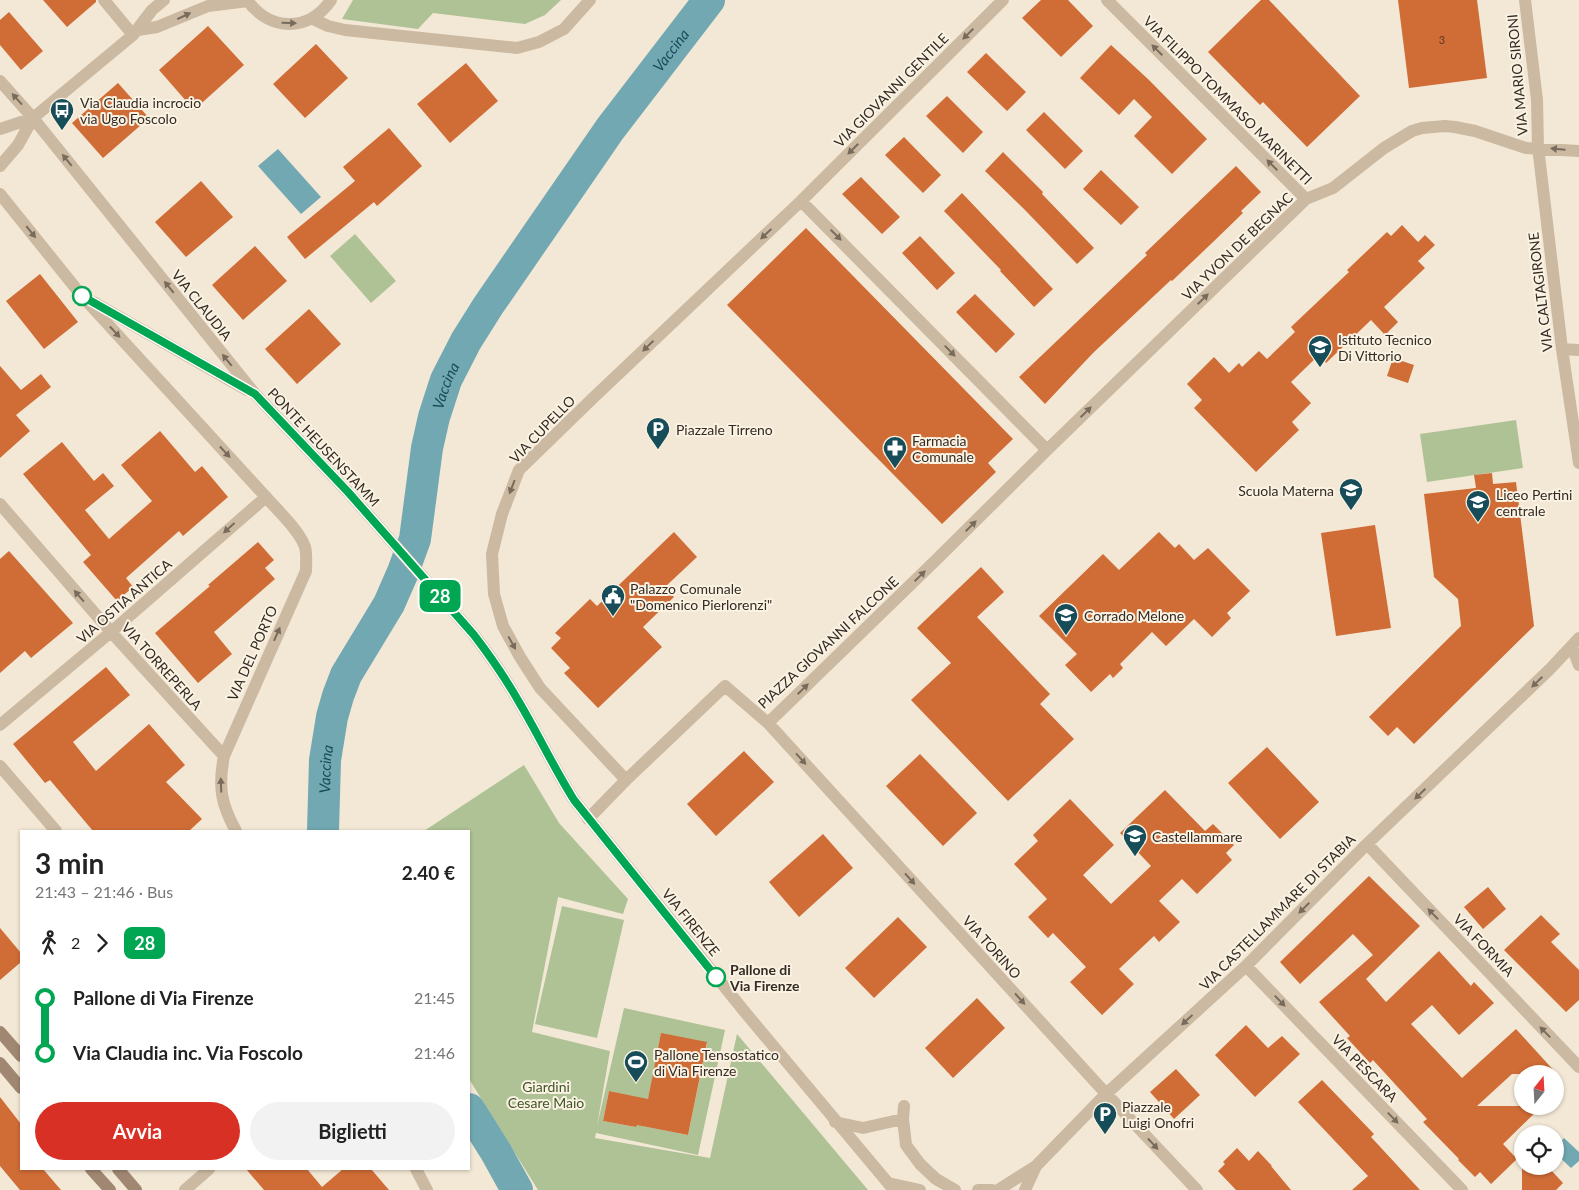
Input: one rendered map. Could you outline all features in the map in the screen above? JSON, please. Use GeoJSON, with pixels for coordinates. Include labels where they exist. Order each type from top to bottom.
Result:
{"type":"FeatureCollection","features":[{"type":"Feature","properties":{"kind":"street"},"geometry":{"type":"LineString","coordinates":[[104,0],[135,32]]}},
{"type":"Feature","properties":{"kind":"street"},"geometry":{"type":"LineString","coordinates":[[0,166],[18,144],[33,118],[135,32],[152,10],[164,0]]}},
{"type":"Feature","properties":{"kind":"street"},"geometry":{"type":"LineString","coordinates":[[135,32],[157,27],[208,6],[248,1],[258,12],[270,20],[284,24],[299,24],[313,18],[325,9],[331,0]]}},
{"type":"Feature","properties":{"kind":"street"},"geometry":{"type":"LineString","coordinates":[[313,18],[328,26],[345,30],[517,48],[539,42],[564,29],[590,0]]}},
{"type":"Feature","properties":{"kind":"street","name":"VIA GIOVANNI GENTILE"},"geometry":{"type":"LineString","coordinates":[[801,201],[1003,0]]}},
{"type":"Feature","properties":{"kind":"street","name":"VIA FILIPPO TOMMASO MARINETTI"},"geometry":{"type":"LineString","coordinates":[[1107,0],[1306,199]]}},
{"type":"Feature","properties":{"kind":"street","name":"VIA MARIO SIRONI"},"geometry":{"type":"LineString","coordinates":[[1525,0],[1537,100],[1538,147]]}},
{"type":"Feature","properties":{"kind":"street","name":"VIA CLAUDIA"},"geometry":{"type":"LineString","coordinates":[[0,81],[33,118],[255,394]]}},
{"type":"Feature","properties":{"kind":"street"},"geometry":{"type":"LineString","coordinates":[[0,129],[33,118]]}},
{"type":"Feature","properties":{"kind":"street","name":"VIA YVON DE BEGNAC"},"geometry":{"type":"LineString","coordinates":[[936,560],[1306,199],[1333,188],[1384,148],[1412,131],[1445,126],[1475,131],[1526,148],[1538,147],[1579,151]]}},
{"type":"Feature","properties":{"kind":"street","name":"VIA CALTAGIRONE"},"geometry":{"type":"LineString","coordinates":[[1538,147],[1562,349],[1579,463]]}},
{"type":"Feature","properties":{"kind":"street"},"geometry":{"type":"LineString","coordinates":[[0,194],[82,296],[266,497]]}},
{"type":"Feature","properties":{"kind":"street"},"geometry":{"type":"LineString","coordinates":[[801,201],[1047,450]]}},
{"type":"Feature","properties":{"kind":"street","name":"VIA CUPELLO"},"geometry":{"type":"LineString","coordinates":[[626,780],[540,688],[503,626],[494,594],[492,554],[502,514],[519,470],[801,201]]}},
{"type":"Feature","properties":{"kind":"street"},"geometry":{"type":"LineString","coordinates":[[82,296],[255,394]]}},
{"type":"Feature","properties":{"kind":"street"},"geometry":{"type":"LineString","coordinates":[[1562,349],[1579,350]]}},
{"type":"Feature","properties":{"kind":"street","name":"PONTE HEUSENSTAMM"},"geometry":{"type":"LineString","coordinates":[[255,394],[348,492],[474,635],[490,656]]}},
{"type":"Feature","properties":{"kind":"street","name":"VIA OSTIA ANTICA"},"geometry":{"type":"LineString","coordinates":[[0,725],[111,632],[266,497]]}},
{"type":"Feature","properties":{"kind":"street","name":"VIA DEL PORTO"},"geometry":{"type":"LineString","coordinates":[[235,830],[226,814],[222,798],[221,772],[224,756],[306,571],[307,557],[301,540],[266,497]]}},
{"type":"Feature","properties":{"kind":"street","name":"VIA TORREPERLA"},"geometry":{"type":"LineString","coordinates":[[0,504],[111,632],[224,756]]}},
{"type":"Feature","properties":{"kind":"street","name":"PIAZZA GIOVANNI FALCONE"},"geometry":{"type":"LineString","coordinates":[[588,819],[626,780],[725,686],[768,723],[936,560]]}},
{"type":"Feature","properties":{"kind":"street"},"geometry":{"type":"LineString","coordinates":[[1575,643],[1579,665]]}},
{"type":"Feature","properties":{"kind":"street","name":"VIA CASTELLAMMARE DI STABIA"},"geometry":{"type":"LineString","coordinates":[[998,1190],[1036,1166],[1106,1094],[1246,966],[1367,844],[1575,643]]}},
{"type":"Feature","properties":{"kind":"street","name":"VIA FIRENZE"},"geometry":{"type":"LineString","coordinates":[[490,656],[518,701],[556,771],[588,819],[835,1122],[891,1186]]}},
{"type":"Feature","properties":{"kind":"street","name":"VIA TORINO"},"geometry":{"type":"LineString","coordinates":[[768,723],[1106,1094],[1197,1190]]}},
{"type":"Feature","properties":{"kind":"street"},"geometry":{"type":"LineString","coordinates":[[0,766],[55,830]]}},
{"type":"Feature","properties":{"kind":"street","name":"VIA FORMIA"},"geometry":{"type":"LineString","coordinates":[[1367,844],[1579,1067]]}},
{"type":"Feature","properties":{"kind":"street","name":"VIA PESCARA"},"geometry":{"type":"LineString","coordinates":[[1246,966],[1462,1190]]}},
{"type":"Feature","properties":{"kind":"street"},"geometry":{"type":"LineString","coordinates":[[0,1032],[20,1055]]}},
{"type":"Feature","properties":{"kind":"street"},"geometry":{"type":"LineString","coordinates":[[0,1063],[20,1087]]}},
{"type":"Feature","properties":{"kind":"street"},"geometry":{"type":"LineString","coordinates":[[835,1122],[864,1128],[903,1112],[906,1145],[920,1164],[936,1179],[955,1190]]}},
{"type":"Feature","properties":{"kind":"street"},"geometry":{"type":"LineString","coordinates":[[1025,1190],[1036,1166]]}},
{"type":"Feature","properties":{"kind":"street"},"geometry":{"type":"LineString","coordinates":[[92,1170],[110,1190]]}},
{"type":"Feature","properties":{"kind":"street"},"geometry":{"type":"LineString","coordinates":[[119,1170],[136,1190]]}},
{"type":"Feature","properties":{"kind":"street"},"geometry":{"type":"LineString","coordinates":[[185,1190],[208,1170]]}},
{"type":"Feature","properties":{"kind":"street"},"geometry":{"type":"LineString","coordinates":[[417,1170],[427,1190]]}},
{"type":"Feature","properties":{"kind":"street"},"geometry":{"type":"LineString","coordinates":[[891,1186],[920,1190]]}},
{"type":"Feature","properties":{"kind":"street"},"geometry":{"type":"LineString","coordinates":[[978,1190],[992,1190]]}},
{"type":"Feature","properties":{"kind":"green space"},"geometry":{"type":"Polygon","coordinates":[[[353,0],[561,0],[545,15],[525,24],[433,13],[418,29],[342,19],[353,0]]]}},
{"type":"Feature","properties":{"kind":"green space"},"geometry":{"type":"Polygon","coordinates":[[[355,234],[396,281],[371,303],[330,256],[355,234]]]}},
{"type":"Feature","properties":{"kind":"green space"},"geometry":{"type":"Polygon","coordinates":[[[1516,420],[1523,468],[1427,482],[1420,434],[1516,420]]]}},
{"type":"Feature","properties":{"kind":"green space","name":"Giardini Cesare Maio"},"geometry":{"type":"Polygon","coordinates":[[[524,765],[559,823],[628,899],[623,914],[558,897],[532,1032],[610,1051],[597,1126],[624,1008],[725,1030],[698,1155],[596,1133],[595,1138],[710,1158],[737,1034],[868,1190],[538,1190],[470,1081],[470,830],[426,830],[524,765]],[[661,1034],[643,1126],[688,1135],[707,1043],[661,1034]],[[609,1091],[603,1121],[636,1127],[641,1098],[609,1091]]]}},
{"type":"Feature","properties":{"kind":"green space"},"geometry":{"type":"Polygon","coordinates":[[[562,906],[624,920],[597,1038],[535,1024],[562,906]]]}},
{"type":"Feature","properties":{"kind":"water"},"geometry":{"type":"Polygon","coordinates":[[[278,149],[321,197],[301,214],[258,166],[278,149]]]}},
{"type":"Feature","properties":{"kind":"water"},"geometry":{"type":"Polygon","coordinates":[[[1564,1138],[1579,1152],[1579,1161],[1571,1168],[1564,1161],[1564,1138]]]}},
{"type":"Feature","properties":{"kind":"building"},"geometry":{"type":"Polygon","coordinates":[[[43,0],[96,0],[96,2],[67,27],[43,0]]]}},
{"type":"Feature","properties":{"kind":"building"},"geometry":{"type":"Polygon","coordinates":[[[1041,0],[1068,0],[1093,26],[1061,57],[1022,18],[1041,0]]]}},
{"type":"Feature","properties":{"kind":"building"},"geometry":{"type":"Polygon","coordinates":[[[1261,0],[1269,0],[1360,96],[1307,147],[1263,102],[1260,105],[1208,52],[1261,0]]]}},
{"type":"Feature","properties":{"kind":"building"},"geometry":{"type":"Polygon","coordinates":[[[1398,0],[1477,0],[1487,78],[1409,88],[1398,0]]]}},
{"type":"Feature","properties":{"kind":"building"},"geometry":{"type":"Polygon","coordinates":[[[9,12],[43,51],[21,70],[0,45],[0,20],[9,12]]]}},
{"type":"Feature","properties":{"kind":"building"},"geometry":{"type":"Polygon","coordinates":[[[208,26],[244,65],[194,110],[159,70],[208,26]]]}},
{"type":"Feature","properties":{"kind":"building"},"geometry":{"type":"Polygon","coordinates":[[[316,44],[348,78],[305,118],[273,84],[316,44]]]}},
{"type":"Feature","properties":{"kind":"building"},"geometry":{"type":"Polygon","coordinates":[[[1111,45],[1149,80],[1207,139],[1172,174],[1134,136],[1152,117],[1134,99],[1119,115],[1080,78],[1111,45]]]}},
{"type":"Feature","properties":{"kind":"building"},"geometry":{"type":"Polygon","coordinates":[[[986,53],[1026,92],[1007,111],[967,72],[986,53]]]}},
{"type":"Feature","properties":{"kind":"building"},"geometry":{"type":"Polygon","coordinates":[[[466,63],[498,101],[450,143],[417,104],[466,63]]]}},
{"type":"Feature","properties":{"kind":"building"},"geometry":{"type":"Polygon","coordinates":[[[118,83],[149,118],[103,158],[72,123],[118,83]]]}},
{"type":"Feature","properties":{"kind":"building"},"geometry":{"type":"Polygon","coordinates":[[[947,96],[983,132],[963,153],[926,116],[947,96]]]}},
{"type":"Feature","properties":{"kind":"building"},"geometry":{"type":"Polygon","coordinates":[[[1044,112],[1083,151],[1065,169],[1026,130],[1044,112]]]}},
{"type":"Feature","properties":{"kind":"building"},"geometry":{"type":"Polygon","coordinates":[[[389,128],[422,166],[377,206],[374,202],[305,259],[287,237],[355,181],[343,167],[389,128]]]}},
{"type":"Feature","properties":{"kind":"building"},"geometry":{"type":"Polygon","coordinates":[[[904,137],[941,175],[923,193],[885,155],[904,137]]]}},
{"type":"Feature","properties":{"kind":"building"},"geometry":{"type":"Polygon","coordinates":[[[1003,152],[1043,192],[1042,194],[1094,248],[1077,264],[985,171],[1003,152]]]}},
{"type":"Feature","properties":{"kind":"building"},"geometry":{"type":"Polygon","coordinates":[[[1236,166],[1261,192],[1241,211],[1243,213],[1212,243],[1093,353],[1045,404],[1019,377],[1147,255],[1145,253],[1236,166]]]}},
{"type":"Feature","properties":{"kind":"building"},"geometry":{"type":"Polygon","coordinates":[[[1101,170],[1139,207],[1121,225],[1083,189],[1101,170]]]}},
{"type":"Feature","properties":{"kind":"building"},"geometry":{"type":"Polygon","coordinates":[[[861,177],[900,217],[882,234],[842,194],[861,177]]]}},
{"type":"Feature","properties":{"kind":"building"},"geometry":{"type":"Polygon","coordinates":[[[201,181],[233,217],[186,257],[155,222],[201,181]]]}},
{"type":"Feature","properties":{"kind":"building"},"geometry":{"type":"Polygon","coordinates":[[[962,193],[1053,289],[1034,307],[944,211],[962,193]]]}},
{"type":"Feature","properties":{"kind":"building"},"geometry":{"type":"Polygon","coordinates":[[[1402,225],[1418,242],[1425,235],[1435,245],[1418,261],[1425,268],[1384,307],[1398,322],[1385,335],[1371,320],[1326,363],[1319,355],[1291,382],[1311,403],[1292,422],[1299,430],[1256,472],[1194,408],[1202,400],[1187,384],[1214,357],[1229,373],[1239,363],[1242,367],[1259,351],[1267,359],[1295,332],[1291,327],[1349,272],[1347,270],[1387,232],[1391,236],[1402,225]]]}},
{"type":"Feature","properties":{"kind":"building"},"geometry":{"type":"Polygon","coordinates":[[[806,228],[1013,439],[988,463],[996,472],[942,524],[727,305],[806,228]]]}},
{"type":"Feature","properties":{"kind":"building"},"geometry":{"type":"Polygon","coordinates":[[[920,236],[955,273],[937,290],[902,253],[920,236]]]}},
{"type":"Feature","properties":{"kind":"building"},"geometry":{"type":"Polygon","coordinates":[[[255,246],[287,281],[243,320],[212,285],[255,246]]]}},
{"type":"Feature","properties":{"kind":"building"},"geometry":{"type":"Polygon","coordinates":[[[40,274],[78,322],[44,349],[6,301],[40,274]]]}},
{"type":"Feature","properties":{"kind":"building"},"geometry":{"type":"Polygon","coordinates":[[[975,294],[1015,334],[996,353],[956,312],[975,294]]]}},
{"type":"Feature","properties":{"kind":"building"},"geometry":{"type":"Polygon","coordinates":[[[309,309],[341,344],[297,384],[265,349],[309,309]]]}},
{"type":"Feature","properties":{"kind":"building"},"geometry":{"type":"Polygon","coordinates":[[[1393,358],[1414,365],[1408,383],[1387,376],[1393,358]]]}},
{"type":"Feature","properties":{"kind":"building"},"geometry":{"type":"Polygon","coordinates":[[[0,366],[21,390],[41,374],[51,387],[16,415],[30,431],[0,458],[0,366]]]}},
{"type":"Feature","properties":{"kind":"building"},"geometry":{"type":"Polygon","coordinates":[[[160,431],[195,472],[202,466],[228,497],[183,536],[179,531],[126,578],[133,587],[117,601],[83,562],[91,555],[23,474],[62,442],[94,481],[103,473],[114,486],[85,510],[109,539],[152,501],[121,465],[160,431]]]}},
{"type":"Feature","properties":{"kind":"building"},"geometry":{"type":"Polygon","coordinates":[[[1492,473],[1493,484],[1516,482],[1534,626],[1414,744],[1397,727],[1388,736],[1369,717],[1461,626],[1458,599],[1434,577],[1424,494],[1476,488],[1474,475],[1492,473]]]}},
{"type":"Feature","properties":{"kind":"building"},"geometry":{"type":"Polygon","coordinates":[[[1375,525],[1391,628],[1336,636],[1321,533],[1375,525]]]}},
{"type":"Feature","properties":{"kind":"building","name":"Palazzo Comunale \"Domenico Pierlorenzi\""},"geometry":{"type":"Polygon","coordinates":[[[674,532],[697,557],[665,587],[674,597],[643,627],[662,647],[598,708],[564,673],[570,668],[551,648],[561,638],[555,633],[590,599],[597,606],[674,532]]]}},
{"type":"Feature","properties":{"kind":"building"},"geometry":{"type":"Polygon","coordinates":[[[1159,532],[1175,548],[1179,544],[1194,560],[1208,548],[1250,591],[1227,613],[1231,618],[1212,637],[1194,619],[1166,646],[1152,632],[1120,664],[1123,668],[1113,678],[1110,674],[1091,692],[1065,665],[1077,654],[1039,616],[1103,554],[1119,570],[1159,532]]]}},
{"type":"Feature","properties":{"kind":"building"},"geometry":{"type":"Polygon","coordinates":[[[258,542],[274,560],[265,568],[275,579],[214,632],[232,654],[198,683],[155,633],[258,542]]]}},
{"type":"Feature","properties":{"kind":"building"},"geometry":{"type":"Polygon","coordinates":[[[9,551],[73,623],[31,658],[25,651],[0,673],[0,559],[9,551]]]}},
{"type":"Feature","properties":{"kind":"building"},"geometry":{"type":"Polygon","coordinates":[[[981,567],[1004,592],[977,617],[1050,694],[1040,704],[1074,739],[1008,801],[911,700],[951,663],[917,628],[981,567]]]}},
{"type":"Feature","properties":{"kind":"building"},"geometry":{"type":"Polygon","coordinates":[[[106,667],[130,695],[73,742],[96,771],[149,724],[185,765],[166,782],[202,819],[190,830],[92,830],[50,780],[45,783],[13,744],[106,667]]]}},
{"type":"Feature","properties":{"kind":"building"},"geometry":{"type":"Polygon","coordinates":[[[1267,747],[1319,802],[1280,839],[1228,783],[1267,747]]]}},
{"type":"Feature","properties":{"kind":"building"},"geometry":{"type":"Polygon","coordinates":[[[744,751],[774,782],[716,836],[687,804],[744,751]]]}},
{"type":"Feature","properties":{"kind":"building"},"geometry":{"type":"Polygon","coordinates":[[[920,754],[977,813],[943,846],[886,786],[920,754]]]}},
{"type":"Feature","properties":{"kind":"building"},"geometry":{"type":"Polygon","coordinates":[[[1165,790],[1205,831],[1213,824],[1234,845],[1226,853],[1232,860],[1197,894],[1182,879],[1159,901],[1180,922],[1159,942],[1154,936],[1119,969],[1134,984],[1102,1015],[1070,982],[1086,967],[1053,933],[1048,938],[1028,917],[1047,899],[1014,864],[1038,841],[1033,835],[1070,799],[1114,845],[1083,875],[1111,904],[1151,866],[1120,833],[1165,790]]]}},
{"type":"Feature","properties":{"kind":"building"},"geometry":{"type":"Polygon","coordinates":[[[823,834],[853,868],[799,917],[769,882],[823,834]]]}},
{"type":"Feature","properties":{"kind":"building"},"geometry":{"type":"Polygon","coordinates":[[[1369,876],[1420,926],[1366,979],[1386,1002],[1439,951],[1471,986],[1474,982],[1494,1003],[1459,1035],[1432,1005],[1411,1024],[1462,1078],[1516,1029],[1549,1065],[1514,1065],[1514,1074],[1477,1106],[1514,1106],[1514,1115],[1533,1115],[1522,1125],[1514,1125],[1514,1133],[1503,1144],[1514,1156],[1514,1162],[1491,1184],[1480,1172],[1475,1177],[1423,1122],[1427,1119],[1373,1060],[1370,1063],[1347,1038],[1350,1036],[1319,1002],[1373,955],[1353,934],[1300,984],[1280,962],[1369,876]]]}},
{"type":"Feature","properties":{"kind":"building"},"geometry":{"type":"Polygon","coordinates":[[[1488,887],[1506,909],[1483,929],[1464,907],[1488,887]]]}},
{"type":"Feature","properties":{"kind":"building"},"geometry":{"type":"Polygon","coordinates":[[[1541,915],[1560,934],[1551,942],[1579,970],[1579,1000],[1566,1012],[1504,950],[1541,915]]]}},
{"type":"Feature","properties":{"kind":"building"},"geometry":{"type":"Polygon","coordinates":[[[898,917],[927,947],[874,998],[845,968],[898,917]]]}},
{"type":"Feature","properties":{"kind":"building"},"geometry":{"type":"Polygon","coordinates":[[[0,928],[20,952],[20,963],[0,980],[0,928]]]}},
{"type":"Feature","properties":{"kind":"building"},"geometry":{"type":"Polygon","coordinates":[[[977,998],[1005,1028],[953,1078],[925,1048],[977,998]]]}},
{"type":"Feature","properties":{"kind":"building"},"geometry":{"type":"Polygon","coordinates":[[[1246,1025],[1268,1048],[1282,1036],[1300,1054],[1255,1097],[1215,1055],[1246,1025]]]}},
{"type":"Feature","properties":{"kind":"building"},"geometry":{"type":"Polygon","coordinates":[[[661,1033],[707,1042],[688,1135],[637,1125],[636,1127],[603,1121],[609,1091],[648,1099],[661,1033]]]}},
{"type":"Feature","properties":{"kind":"building"},"geometry":{"type":"Polygon","coordinates":[[[1176,1069],[1200,1095],[1174,1119],[1150,1092],[1176,1069]]]}},
{"type":"Feature","properties":{"kind":"building"},"geometry":{"type":"Polygon","coordinates":[[[1322,1080],[1374,1134],[1371,1137],[1420,1190],[1352,1190],[1368,1176],[1298,1102],[1322,1080]]]}},
{"type":"Feature","properties":{"kind":"building"},"geometry":{"type":"Polygon","coordinates":[[[0,1097],[20,1123],[20,1170],[44,1170],[61,1190],[20,1190],[0,1166],[0,1097]]]}},
{"type":"Feature","properties":{"kind":"building"},"geometry":{"type":"Polygon","coordinates":[[[1237,1148],[1249,1161],[1258,1151],[1291,1190],[1236,1190],[1218,1171],[1225,1164],[1223,1162],[1237,1148]]]}},
{"type":"Feature","properties":{"kind":"building"},"geometry":{"type":"Polygon","coordinates":[[[247,1170],[308,1170],[322,1187],[342,1170],[372,1170],[389,1190],[264,1190],[247,1170]]]}},
{"type":"Feature","properties":{"kind":"building"},"geometry":{"type":"Polygon","coordinates":[[[1522,1175],[1556,1175],[1563,1183],[1556,1190],[1522,1190],[1522,1175]]]}},
{"type":"Feature","properties":{"kind":"waterway","name":"Vaccina"},"geometry":{"type":"LineString","coordinates":[[323,830],[325,760],[332,717],[346,675],[389,604],[415,539],[427,448],[434,417],[446,380],[466,341],[488,306],[610,129],[709,0]]}},
{"type":"Feature","properties":{"kind":"waterway","name":"Vaccina"},"geometry":{"type":"LineString","coordinates":[[470,1111],[517,1190]]}},
{"type":"Feature","properties":{"kind":"bus line","name":"28"},"geometry":{"type":"LineString","coordinates":[[82,296],[255,394],[348,492],[474,635],[490,656],[518,701],[574,800],[716,977]]}},
{"type":"Feature","properties":{"kind":"place","name":"Via Claudia incrocio via Ugo Foscolo"},"geometry":{"type":"Point","coordinates":[62,131]}},
{"type":"Feature","properties":{"kind":"place","name":"Istituto Tecnico Di Vittorio"},"geometry":{"type":"Point","coordinates":[1320,368]}},
{"type":"Feature","properties":{"kind":"place","name":"Piazzale Tirreno"},"geometry":{"type":"Point","coordinates":[658,450]}},
{"type":"Feature","properties":{"kind":"place","name":"Farmacia Comunale"},"geometry":{"type":"Point","coordinates":[895,469]}},
{"type":"Feature","properties":{"kind":"place","name":"Scuola Materna"},"geometry":{"type":"Point","coordinates":[1351,511]}},
{"type":"Feature","properties":{"kind":"place","name":"Liceo Pertini centrale"},"geometry":{"type":"Point","coordinates":[1478,523]}},
{"type":"Feature","properties":{"kind":"place","name":"Palazzo Comunale \"Domenico Pierlorenzi\""},"geometry":{"type":"Point","coordinates":[613,617]}},
{"type":"Feature","properties":{"kind":"place","name":"Corrado Melone"},"geometry":{"type":"Point","coordinates":[1066,636]}},
{"type":"Feature","properties":{"kind":"place","name":"Castellammare"},"geometry":{"type":"Point","coordinates":[1135,857]}},
{"type":"Feature","properties":{"kind":"place","name":"Pallone di Via Firenze"},"geometry":{"type":"Point","coordinates":[716,977]}},
{"type":"Feature","properties":{"kind":"place","name":"Pallone Tensostatico di Via Firenze"},"geometry":{"type":"Point","coordinates":[636,1083]}},
{"type":"Feature","properties":{"kind":"place","name":"Piazzale Luigi Onofri"},"geometry":{"type":"Point","coordinates":[1105,1135]}}]}
